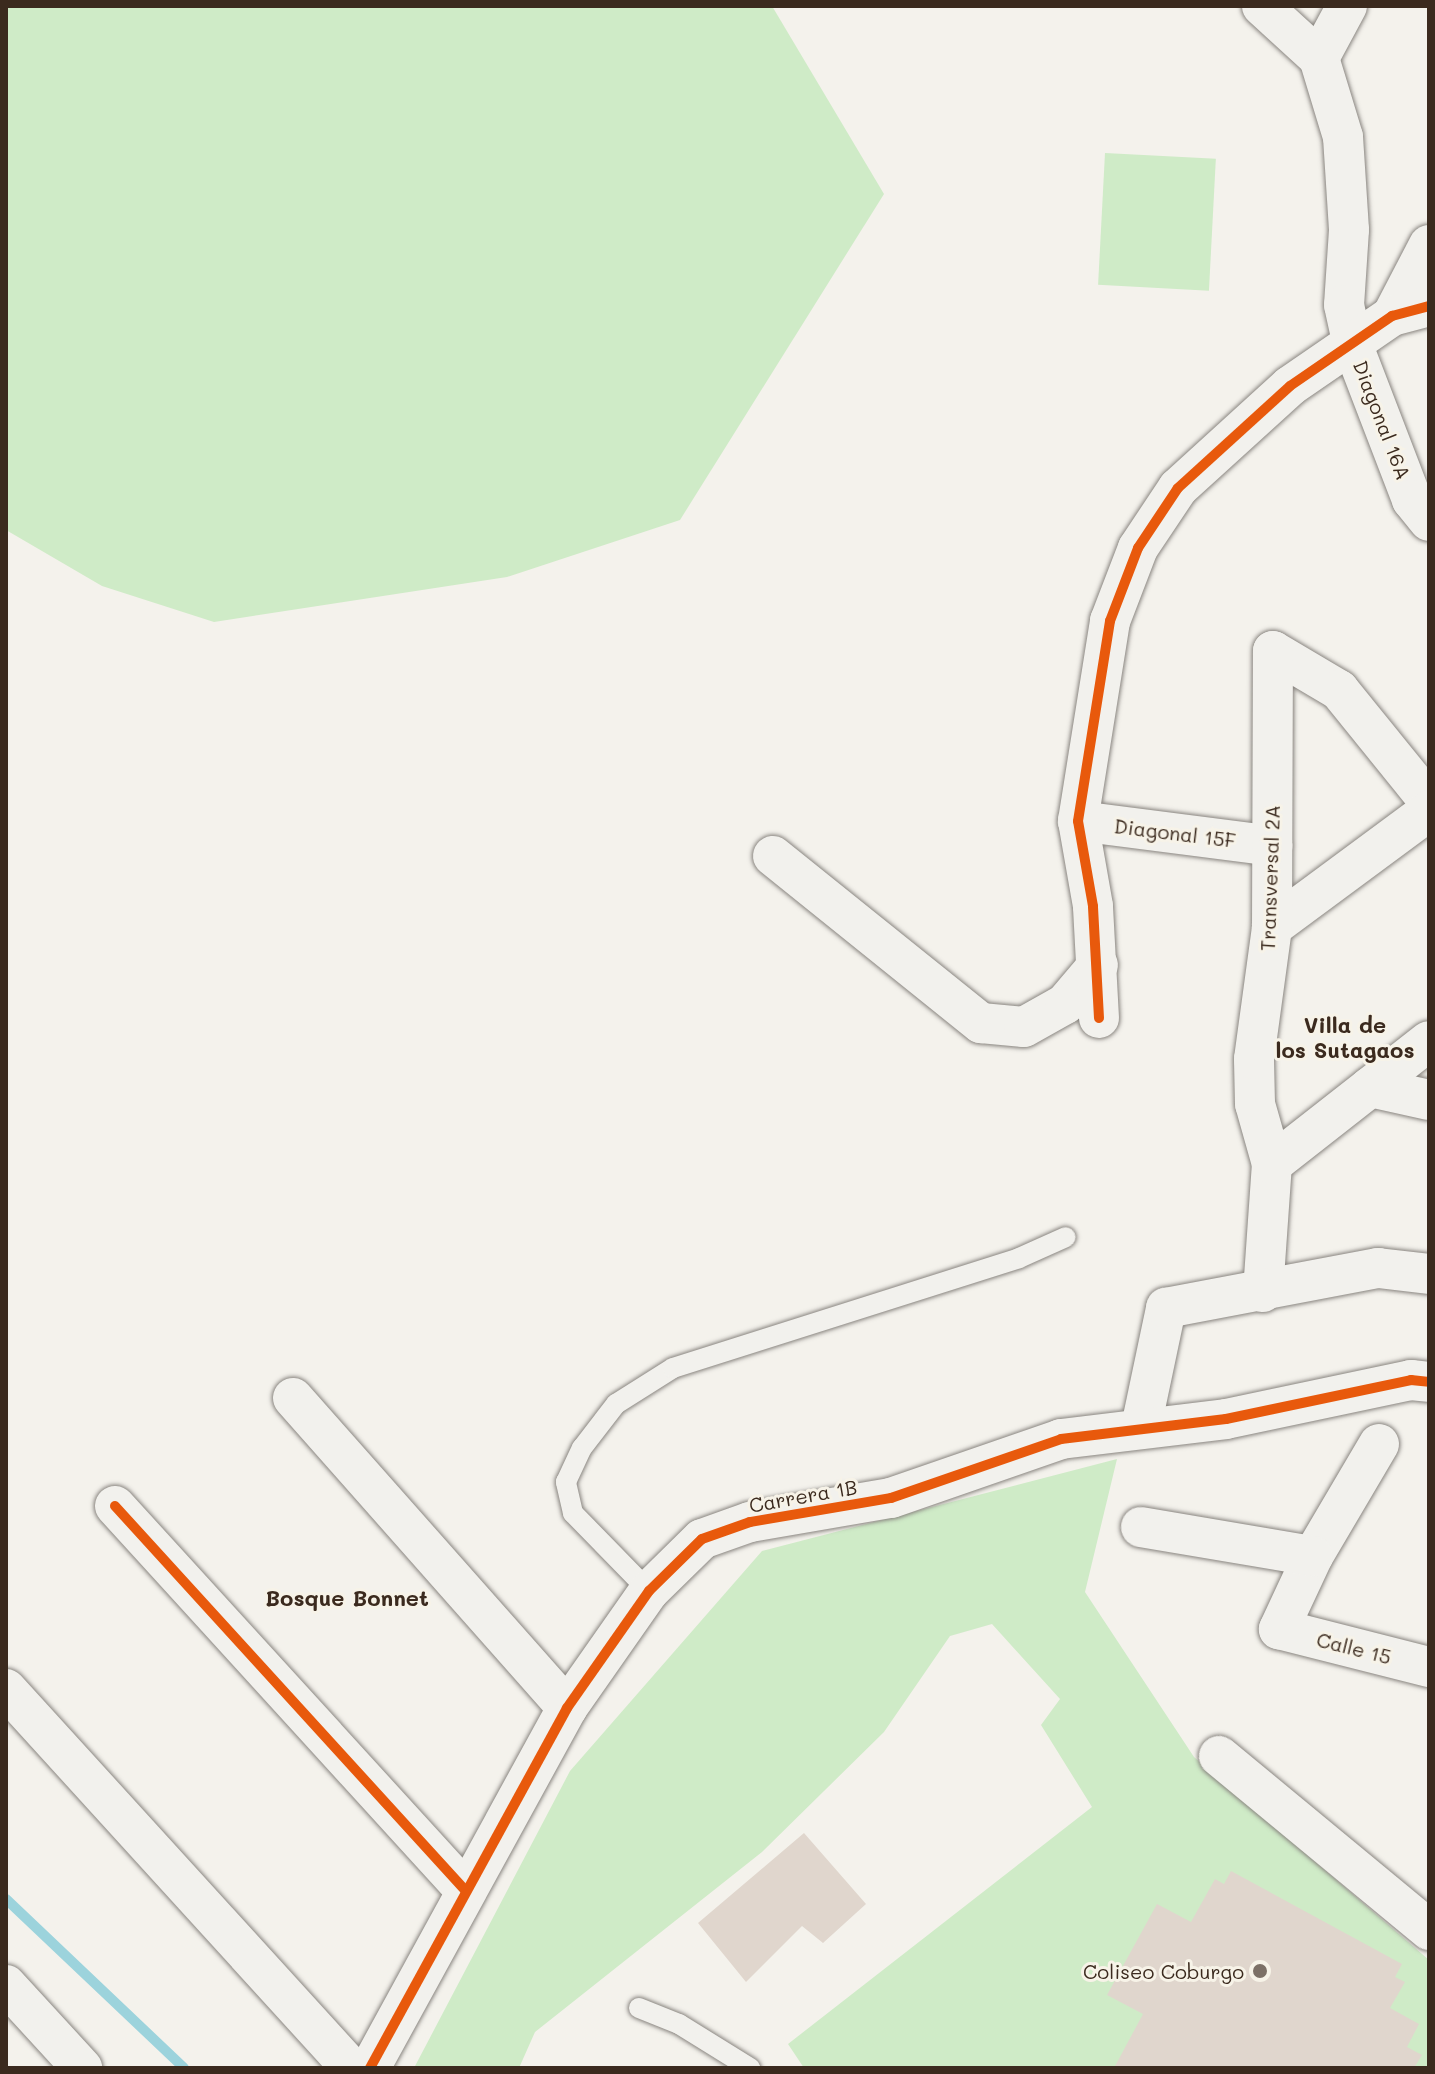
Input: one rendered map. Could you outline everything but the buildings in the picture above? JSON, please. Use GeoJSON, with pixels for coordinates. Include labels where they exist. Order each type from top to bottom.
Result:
{"type":"FeatureCollection","features":[{"type":"Feature","properties":{"kind":"street"},"geometry":{"type":"LineString","coordinates":[[1262,6],[1319,58],[1347,6]]}},
{"type":"Feature","properties":{"kind":"street","name":"Diagonal 16A"},"geometry":{"type":"LineString","coordinates":[[1319,58],[1343,137],[1349,230],[1344,305],[1353,346],[1423,506]]}},
{"type":"Feature","properties":{"kind":"street"},"geometry":{"type":"LineString","coordinates":[[1099,1018],[1098,965],[1078,821],[1110,621],[1138,548],[1178,488],[1290,386],[1411,311],[1429,245]]}},
{"type":"Feature","properties":{"kind":"street","name":"Transversal 2A"},"geometry":{"type":"LineString","coordinates":[[1263,1292],[1272,1164],[1255,1104],[1254,1059],[1272,927],[1273,651],[1339,690],[1429,801]]}},
{"type":"Feature","properties":{"kind":"street"},"geometry":{"type":"LineString","coordinates":[[1272,927],[1429,811]]}},
{"type":"Feature","properties":{"kind":"street","name":"Diagonal 15F"},"geometry":{"type":"LineString","coordinates":[[1078,821],[1272,846]]}},
{"type":"Feature","properties":{"kind":"street"},"geometry":{"type":"LineString","coordinates":[[773,856],[981,1023],[1024,1027],[1065,1004],[1098,965]]}},
{"type":"Feature","properties":{"kind":"street"},"geometry":{"type":"LineString","coordinates":[[1272,1164],[1429,1041]]}},
{"type":"Feature","properties":{"kind":"street"},"geometry":{"type":"LineString","coordinates":[[1370,1087],[1429,1100]]}},
{"type":"Feature","properties":{"kind":"street"},"geometry":{"type":"LineString","coordinates":[[1141,1427],[1166,1308],[1378,1268],[1429,1274]]}},
{"type":"Feature","properties":{"kind":"street","name":"Carrera 1B"},"geometry":{"type":"LineString","coordinates":[[370,2068],[567,1708],[649,1591],[702,1539],[750,1522],[891,1498],[1061,1439],[1226,1419],[1411,1380],[1429,1382]]}},
{"type":"Feature","properties":{"kind":"street"},"geometry":{"type":"LineString","coordinates":[[293,1398],[567,1708]]}},
{"type":"Feature","properties":{"kind":"street"},"geometry":{"type":"LineString","coordinates":[[1141,1527],[1313,1556],[1379,1444]]}},
{"type":"Feature","properties":{"kind":"street"},"geometry":{"type":"LineString","coordinates":[[115,1506],[465,1890]]}},
{"type":"Feature","properties":{"kind":"street","name":"Calle 15"},"geometry":{"type":"LineString","coordinates":[[1313,1556],[1279,1629],[1429,1667]]}},
{"type":"Feature","properties":{"kind":"street"},"geometry":{"type":"LineString","coordinates":[[6,1689],[351,2068]]}},
{"type":"Feature","properties":{"kind":"street"},"geometry":{"type":"LineString","coordinates":[[1219,1756],[1429,1930]]}},
{"type":"Feature","properties":{"kind":"street"},"geometry":{"type":"LineString","coordinates":[[6,1985],[82,2068]]}},
{"type":"Feature","properties":{"kind":"lane"},"geometry":{"type":"LineString","coordinates":[[649,1591],[573,1513],[566,1482],[582,1448],[616,1404],[673,1368],[1019,1258],[1066,1237]]}},
{"type":"Feature","properties":{"kind":"lane"},"geometry":{"type":"LineString","coordinates":[[639,2008],[679,2024],[750,2068]]}},
{"type":"Feature","properties":{"kind":"green space"},"geometry":{"type":"Polygon","coordinates":[[[6,6],[772,6],[884,194],[680,520],[507,577],[214,622],[102,586],[6,530],[6,6]]]}},
{"type":"Feature","properties":{"kind":"green space"},"geometry":{"type":"Polygon","coordinates":[[[1105,153],[1216,159],[1209,291],[1098,285],[1105,153]]]}},
{"type":"Feature","properties":{"kind":"green space"},"geometry":{"type":"Polygon","coordinates":[[[1117,1459],[1085,1592],[1194,1757],[1429,1960],[1429,2068],[804,2068],[788,2044],[1092,1807],[1041,1725],[1060,1699],[992,1624],[950,1636],[884,1732],[762,1852],[535,2032],[519,2068],[414,2068],[570,1771],[762,1551],[1117,1459]]]}},
{"type":"Feature","properties":{"kind":"waterway"},"geometry":{"type":"LineString","coordinates":[[6,1899],[184,2068]]}},
{"type":"Feature","properties":{"kind":"cycle path"},"geometry":{"type":"LineString","coordinates":[[1099,1018],[1093,906],[1078,821],[1110,621],[1138,548],[1178,488],[1290,386],[1392,316],[1429,306]]}},
{"type":"Feature","properties":{"kind":"cycle path"},"geometry":{"type":"LineString","coordinates":[[370,2068],[567,1708],[649,1591],[702,1539],[750,1522],[891,1498],[1061,1439],[1226,1419],[1411,1380],[1429,1382]]}},
{"type":"Feature","properties":{"kind":"cycle path"},"geometry":{"type":"LineString","coordinates":[[115,1506],[465,1890]]}},
{"type":"Feature","properties":{"kind":"place","name":"Coliseo Coburgo"},"geometry":{"type":"Point","coordinates":[1260,1971]}},
{"type":"Feature","properties":{"kind":"district","name":"Villa de los Sutagaos"},"geometry":{"type":"Point","coordinates":[1345,1036]}},
{"type":"Feature","properties":{"kind":"district","name":"Bosque Bonnet"},"geometry":{"type":"Point","coordinates":[347,1598]}}]}
